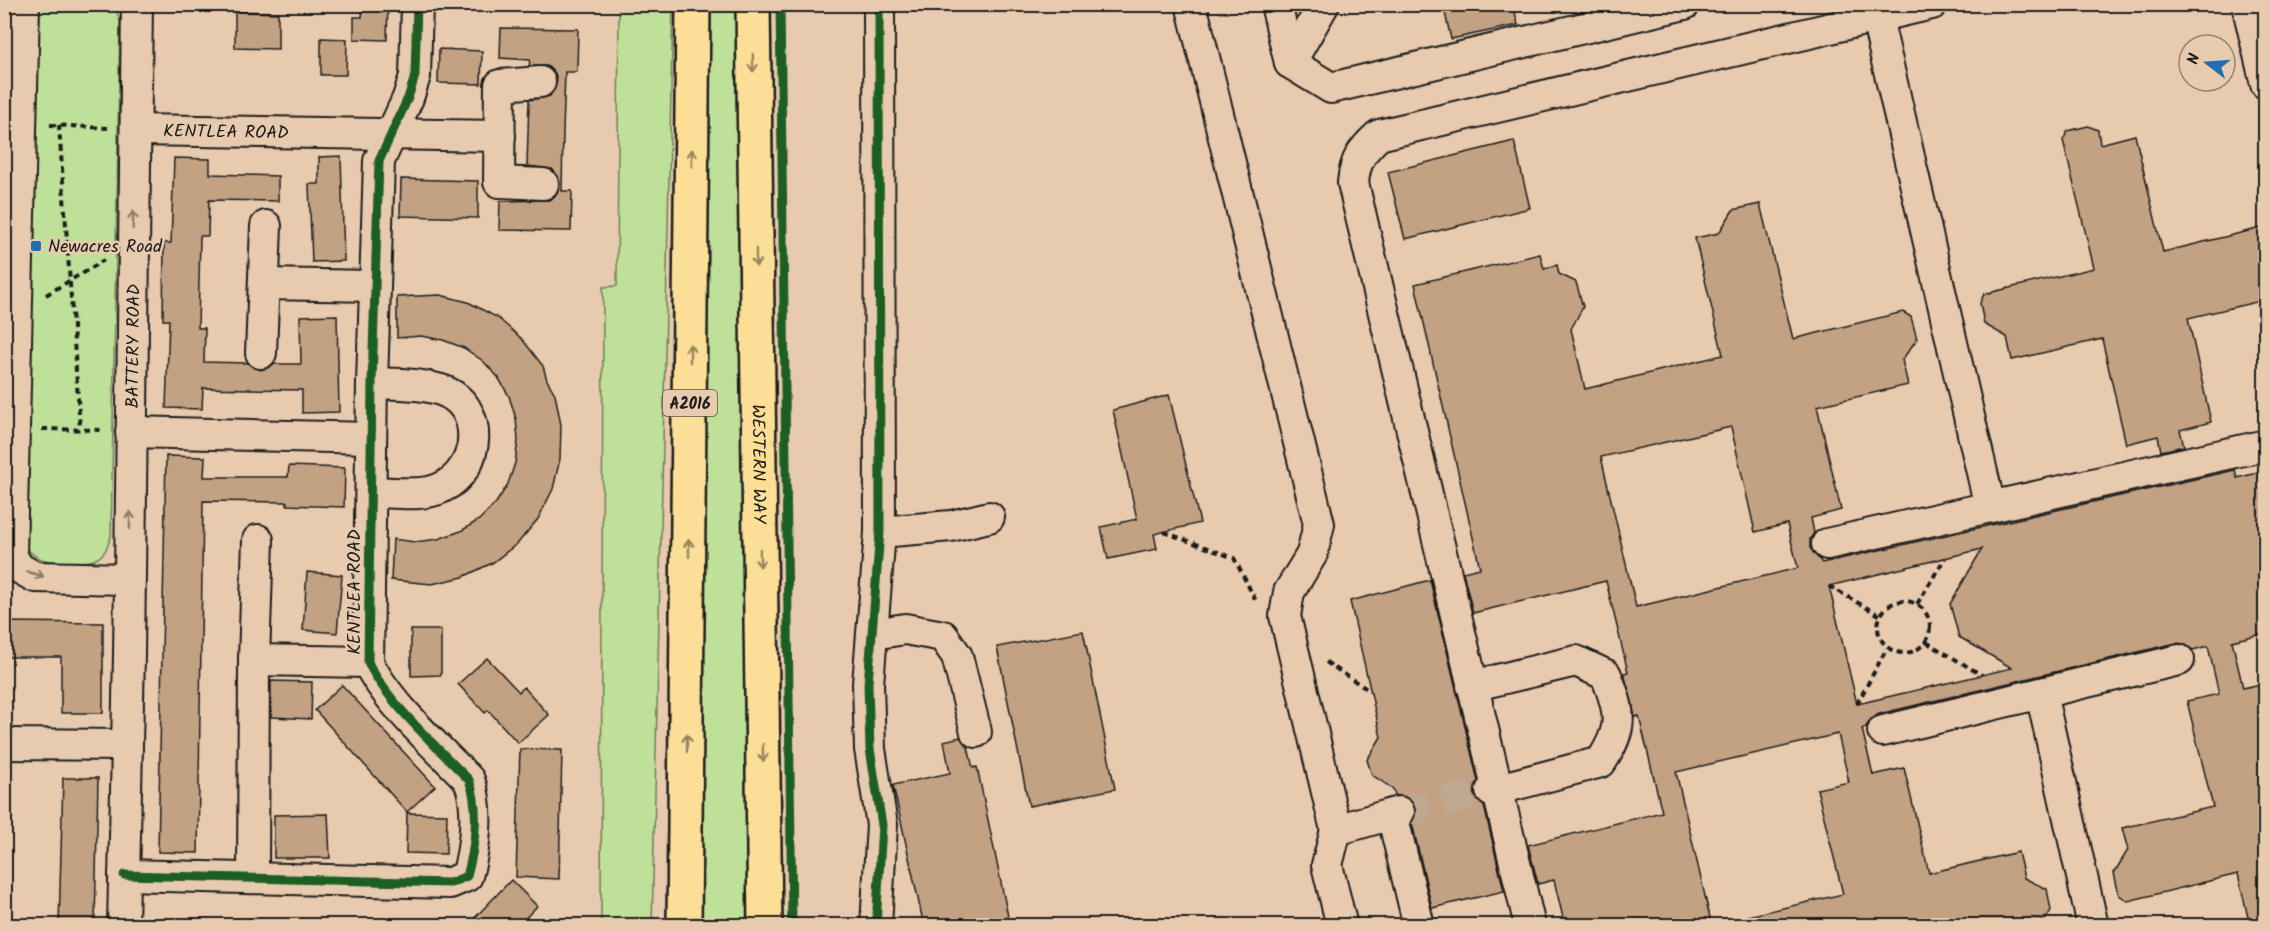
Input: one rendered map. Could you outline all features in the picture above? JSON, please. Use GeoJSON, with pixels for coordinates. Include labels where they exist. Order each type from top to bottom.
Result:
{"type":"FeatureCollection","features":[{"type":"Feature","properties":{"kind":"main road","name":"A2016"},"geometry":{"type":"LineString","coordinates":[[684,926],[693,4]]}},
{"type":"Feature","properties":{"kind":"main road","name":"WESTERN WAY"},"geometry":{"type":"LineString","coordinates":[[753,4],[765,926]]}},
{"type":"Feature","properties":{"kind":"street"},"geometry":{"type":"LineString","coordinates":[[24,4],[12,127],[17,311],[9,430],[11,555],[19,568],[35,577],[128,579]]}},
{"type":"Feature","properties":{"kind":"street","name":"BATTERY ROAD"},"geometry":{"type":"LineString","coordinates":[[123,926],[136,4]]}},
{"type":"Feature","properties":{"kind":"street","name":"KENTLEA ROAD"},"geometry":{"type":"LineString","coordinates":[[124,875],[450,883],[467,876],[473,857],[474,814],[474,792],[469,780],[389,695],[376,679],[368,662],[374,286],[379,161],[408,98],[415,76],[417,4]]}},
{"type":"Feature","properties":{"kind":"street"},"geometry":{"type":"LineString","coordinates":[[876,926],[882,825],[870,749],[868,684],[880,531],[879,4]]}},
{"type":"Feature","properties":{"kind":"street"},"geometry":{"type":"LineString","coordinates":[[1191,4],[1319,524],[1312,554],[1288,592],[1285,616],[1336,830],[1327,865],[1342,926]]}},
{"type":"Feature","properties":{"kind":"street"},"geometry":{"type":"LineString","coordinates":[[1276,4],[1290,63],[1331,88],[1685,4]]}},
{"type":"Feature","properties":{"kind":"street"},"geometry":{"type":"LineString","coordinates":[[1290,63],[1324,4]]}},
{"type":"Feature","properties":{"kind":"street"},"geometry":{"type":"LineString","coordinates":[[1530,926],[1493,790],[1472,686],[1353,183],[1355,165],[1362,150],[1379,135],[1932,4]]}},
{"type":"Feature","properties":{"kind":"street"},"geometry":{"type":"LineString","coordinates":[[2247,4],[2265,84]]}},
{"type":"Feature","properties":{"kind":"street"},"geometry":{"type":"LineString","coordinates":[[1877,18],[1990,507]]}},
{"type":"Feature","properties":{"kind":"street"},"geometry":{"type":"LineString","coordinates":[[540,82],[500,85],[499,182],[543,184]]}},
{"type":"Feature","properties":{"kind":"street","name":"KENTLEA ROAD"},"geometry":{"type":"LineString","coordinates":[[136,130],[500,136]]}},
{"type":"Feature","properties":{"kind":"street"},"geometry":{"type":"LineString","coordinates":[[261,353],[275,284],[266,226]]}},
{"type":"Feature","properties":{"kind":"street"},"geometry":{"type":"LineString","coordinates":[[275,284],[374,286]]}},
{"type":"Feature","properties":{"kind":"street"},"geometry":{"type":"LineString","coordinates":[[372,383],[442,390],[458,401],[471,422],[474,445],[468,464],[462,472],[456,479],[438,489],[372,492]]}},
{"type":"Feature","properties":{"kind":"street"},"geometry":{"type":"LineString","coordinates":[[131,432],[372,438]]}},
{"type":"Feature","properties":{"kind":"street"},"geometry":{"type":"LineString","coordinates":[[1827,544],[2265,445]]}},
{"type":"Feature","properties":{"kind":"street"},"geometry":{"type":"LineString","coordinates":[[880,531],[951,526],[989,517]]}},
{"type":"Feature","properties":{"kind":"street"},"geometry":{"type":"LineString","coordinates":[[253,878],[254,660],[258,540]]}},
{"type":"Feature","properties":{"kind":"street"},"geometry":{"type":"LineString","coordinates":[[873,634],[905,629],[943,636],[957,656],[976,732]]}},
{"type":"Feature","properties":{"kind":"street","name":"KENTLEA ROAD"},"geometry":{"type":"LineString","coordinates":[[254,660],[368,662]]}},
{"type":"Feature","properties":{"kind":"street"},"geometry":{"type":"LineString","coordinates":[[1883,730],[2179,660]]}},
{"type":"Feature","properties":{"kind":"street"},"geometry":{"type":"LineString","coordinates":[[1472,686],[1576,661],[1606,675],[1618,706],[1616,739],[1601,762],[1493,790]]}},
{"type":"Feature","properties":{"kind":"street"},"geometry":{"type":"LineString","coordinates":[[2041,693],[2093,926]]}},
{"type":"Feature","properties":{"kind":"street"},"geometry":{"type":"LineString","coordinates":[[4,744],[127,745]]}},
{"type":"Feature","properties":{"kind":"street","name":"A2016"},"geometry":{"type":"LineString","coordinates":[[675,926],[686,801]]}},
{"type":"Feature","properties":{"kind":"street"},"geometry":{"type":"LineString","coordinates":[[1336,830],[1396,813],[1419,926]]}},
{"type":"Feature","properties":{"kind":"path"},"geometry":{"type":"LineString","coordinates":[[59,125],[80,428]]}},
{"type":"Feature","properties":{"kind":"path"},"geometry":{"type":"LineString","coordinates":[[12,127],[59,125],[136,130]]}},
{"type":"Feature","properties":{"kind":"path"},"geometry":{"type":"LineString","coordinates":[[17,311],[132,243]]}},
{"type":"Feature","properties":{"kind":"path"},"geometry":{"type":"LineString","coordinates":[[9,430],[80,428],[131,432]]}},
{"type":"Feature","properties":{"kind":"path"},"geometry":{"type":"LineString","coordinates":[[1917,604],[1945,558]]}},
{"type":"Feature","properties":{"kind":"path"},"geometry":{"type":"LineString","coordinates":[[1829,586],[1881,616]]}},
{"type":"Feature","properties":{"kind":"path"},"geometry":{"type":"LineString","coordinates":[[1901,601],[1917,604],[1924,610],[1931,626],[1926,642],[1912,653],[1904,654],[1887,648],[1878,633],[1881,616],[1885,609],[1901,601]]}},
{"type":"Feature","properties":{"kind":"path"},"geometry":{"type":"LineString","coordinates":[[1926,642],[1982,675]]}},
{"type":"Feature","properties":{"kind":"path"},"geometry":{"type":"LineString","coordinates":[[1857,704],[1887,648]]}},
{"type":"Feature","properties":{"kind":"green space"},"geometry":{"type":"Polygon","coordinates":[[[738,4],[748,925],[699,926],[711,5],[738,4]]]}},
{"type":"Feature","properties":{"kind":"green space"},"geometry":{"type":"Polygon","coordinates":[[[40,5],[112,5],[120,21],[111,536],[102,555],[85,562],[44,560],[36,557],[22,542],[40,5]]]}},
{"type":"Feature","properties":{"kind":"green space"},"geometry":{"type":"Polygon","coordinates":[[[619,5],[673,5],[652,926],[601,925],[603,287],[617,286],[619,5]]]}},
{"type":"Feature","properties":{"kind":"building"},"geometry":{"type":"Polygon","coordinates":[[[363,4],[388,4],[387,40],[354,39],[354,17],[362,17],[363,4]]]}},
{"type":"Feature","properties":{"kind":"building"},"geometry":{"type":"Polygon","coordinates":[[[1443,4],[1513,4],[1518,25],[1451,39],[1443,4]]]}},
{"type":"Feature","properties":{"kind":"building"},"geometry":{"type":"Polygon","coordinates":[[[235,11],[278,13],[278,49],[235,48],[235,11]]]}},
{"type":"Feature","properties":{"kind":"building"},"geometry":{"type":"Polygon","coordinates":[[[501,28],[578,29],[577,72],[565,72],[562,191],[572,191],[571,231],[499,230],[500,201],[550,200],[557,194],[560,184],[558,176],[552,169],[527,166],[529,100],[550,96],[557,81],[555,73],[547,66],[529,66],[530,60],[500,58],[501,28]]]}},
{"type":"Feature","properties":{"kind":"building"},"geometry":{"type":"Polygon","coordinates":[[[321,38],[347,39],[346,75],[321,75],[321,38]]]}},
{"type":"Feature","properties":{"kind":"building"},"geometry":{"type":"Polygon","coordinates":[[[439,49],[482,51],[481,84],[438,83],[439,49]]]}},
{"type":"Feature","properties":{"kind":"building"},"geometry":{"type":"Polygon","coordinates":[[[2088,126],[2098,130],[2100,144],[2135,135],[2163,252],[2265,227],[2265,300],[2188,318],[2211,422],[2180,430],[2184,446],[2161,451],[2158,436],[2126,444],[2102,339],[2012,360],[2007,337],[1984,324],[1980,303],[1984,294],[2094,268],[2063,140],[2068,131],[2088,126]]]}},
{"type":"Feature","properties":{"kind":"building"},"geometry":{"type":"Polygon","coordinates":[[[1514,141],[1530,208],[1405,239],[1388,172],[1514,141]]]}},
{"type":"Feature","properties":{"kind":"building"},"geometry":{"type":"Polygon","coordinates":[[[341,156],[344,261],[312,262],[309,184],[319,184],[319,157],[341,156]]]}},
{"type":"Feature","properties":{"kind":"building"},"geometry":{"type":"Polygon","coordinates":[[[174,158],[210,159],[210,174],[278,176],[278,201],[209,200],[208,236],[200,236],[198,328],[205,328],[204,362],[247,363],[261,370],[274,364],[301,364],[300,316],[337,315],[339,412],[302,413],[302,390],[203,388],[202,409],[166,408],[169,320],[163,320],[164,243],[171,243],[174,158]]]}},
{"type":"Feature","properties":{"kind":"building"},"geometry":{"type":"Polygon","coordinates":[[[401,179],[478,181],[478,218],[400,216],[401,179]]]}},
{"type":"Feature","properties":{"kind":"building"},"geometry":{"type":"Polygon","coordinates":[[[1760,204],[1793,339],[1903,312],[1911,317],[1917,339],[1902,360],[1908,385],[1817,406],[1841,510],[1811,518],[1814,533],[1810,539],[1810,548],[1822,563],[2235,470],[2237,478],[2265,471],[2265,633],[2232,641],[2243,688],[2265,683],[2265,926],[2250,926],[2238,874],[2128,901],[2119,895],[2114,873],[2128,850],[2122,828],[2213,807],[2187,701],[2219,694],[2208,646],[2193,650],[2184,644],[2176,643],[1879,714],[1862,729],[1873,775],[1904,768],[1929,873],[2018,852],[2024,878],[2047,889],[2051,910],[2046,919],[2017,926],[1749,926],[1748,916],[1843,894],[1817,789],[1849,782],[1838,734],[1676,772],[1712,926],[1565,926],[1554,880],[1538,884],[1528,845],[1662,812],[1639,716],[1635,717],[1624,673],[1628,672],[1606,581],[1473,613],[1463,572],[1480,568],[1415,284],[1540,254],[1544,269],[1557,265],[1559,274],[1576,282],[1583,307],[1571,329],[1585,389],[1723,355],[1695,238],[1719,233],[1733,210],[1760,204]],[[1731,427],[1601,457],[1636,607],[1798,568],[1787,524],[1755,532],[1731,427]],[[1982,549],[1829,586],[1857,704],[2012,668],[1959,637],[1950,604],[1982,549]]]}},
{"type":"Feature","properties":{"kind":"building"},"geometry":{"type":"Polygon","coordinates":[[[440,295],[468,302],[498,318],[522,339],[543,366],[547,380],[555,394],[561,425],[560,459],[553,489],[538,519],[518,543],[492,563],[463,577],[432,584],[391,580],[393,539],[415,542],[438,539],[461,531],[479,520],[496,503],[508,484],[515,463],[518,440],[516,419],[509,396],[498,377],[483,361],[464,348],[443,340],[421,336],[397,338],[397,297],[440,295]]]}},
{"type":"Feature","properties":{"kind":"building"},"geometry":{"type":"Polygon","coordinates":[[[1169,395],[1200,523],[1154,534],[1157,549],[1108,559],[1101,527],[1137,519],[1113,410],[1169,395]]]}},
{"type":"Feature","properties":{"kind":"building"},"geometry":{"type":"Polygon","coordinates":[[[166,456],[205,457],[204,477],[288,477],[289,466],[345,468],[344,507],[287,505],[287,502],[203,501],[198,853],[158,852],[166,456]]]}},
{"type":"Feature","properties":{"kind":"building"},"geometry":{"type":"Polygon","coordinates":[[[307,572],[342,575],[337,633],[303,630],[307,572]]]}},
{"type":"Feature","properties":{"kind":"building"},"geometry":{"type":"Polygon","coordinates":[[[1430,580],[1478,781],[1474,795],[1484,806],[1504,891],[1432,908],[1412,823],[1416,816],[1415,807],[1411,799],[1395,795],[1393,789],[1372,775],[1367,760],[1381,737],[1350,601],[1430,580]]]}},
{"type":"Feature","properties":{"kind":"building"},"geometry":{"type":"Polygon","coordinates":[[[4,622],[103,623],[103,713],[61,713],[61,657],[4,657],[4,622]]]}},
{"type":"Feature","properties":{"kind":"building"},"geometry":{"type":"Polygon","coordinates":[[[411,630],[441,630],[441,675],[411,676],[411,630]]]}},
{"type":"Feature","properties":{"kind":"building"},"geometry":{"type":"Polygon","coordinates":[[[1083,631],[1115,789],[1029,806],[997,647],[1083,631]]]}},
{"type":"Feature","properties":{"kind":"building"},"geometry":{"type":"Polygon","coordinates":[[[487,658],[519,692],[524,687],[549,715],[518,743],[488,710],[485,713],[458,684],[487,658]]]}},
{"type":"Feature","properties":{"kind":"building"},"geometry":{"type":"Polygon","coordinates":[[[271,681],[312,682],[311,719],[271,717],[271,681]]]}},
{"type":"Feature","properties":{"kind":"building"},"geometry":{"type":"Polygon","coordinates":[[[342,685],[435,786],[407,812],[315,710],[342,685]]]}},
{"type":"Feature","properties":{"kind":"building"},"geometry":{"type":"Polygon","coordinates":[[[960,737],[968,747],[973,768],[977,767],[1010,926],[924,926],[893,785],[950,773],[944,741],[960,737]]]}},
{"type":"Feature","properties":{"kind":"building"},"geometry":{"type":"Polygon","coordinates":[[[520,749],[562,750],[559,879],[516,877],[520,749]]]}},
{"type":"Feature","properties":{"kind":"building"},"geometry":{"type":"Polygon","coordinates":[[[63,778],[98,778],[95,926],[59,926],[63,778]]]}},
{"type":"Feature","properties":{"kind":"building"},"geometry":{"type":"Polygon","coordinates":[[[407,813],[447,814],[446,854],[406,853],[407,813]]]}},
{"type":"Feature","properties":{"kind":"building"},"geometry":{"type":"Polygon","coordinates":[[[328,814],[330,858],[274,858],[274,815],[328,814]]]}},
{"type":"Feature","properties":{"kind":"building"},"geometry":{"type":"Polygon","coordinates":[[[511,880],[537,906],[518,926],[467,926],[511,880]]]}},
{"type":"Feature","properties":{"kind":"tunnel"},"geometry":{"type":"LineString","coordinates":[[1399,812],[1491,791]]}},
{"type":"Feature","properties":{"kind":"cycle path"},"geometry":{"type":"LineString","coordinates":[[124,875],[450,883],[467,876],[475,828],[474,802],[469,780],[400,708],[376,677],[368,662],[372,383],[379,161],[408,98],[415,76],[417,4]]}},
{"type":"Feature","properties":{"kind":"cycle path"},"geometry":{"type":"LineString","coordinates":[[780,4],[792,926]]}},
{"type":"Feature","properties":{"kind":"cycle path"},"geometry":{"type":"LineString","coordinates":[[876,926],[882,825],[870,749],[868,684],[880,532],[879,4]]}},
{"type":"Feature","properties":{"kind":"place","name":"Newacres Road"},"geometry":{"type":"Point","coordinates":[36,246]}}]}
